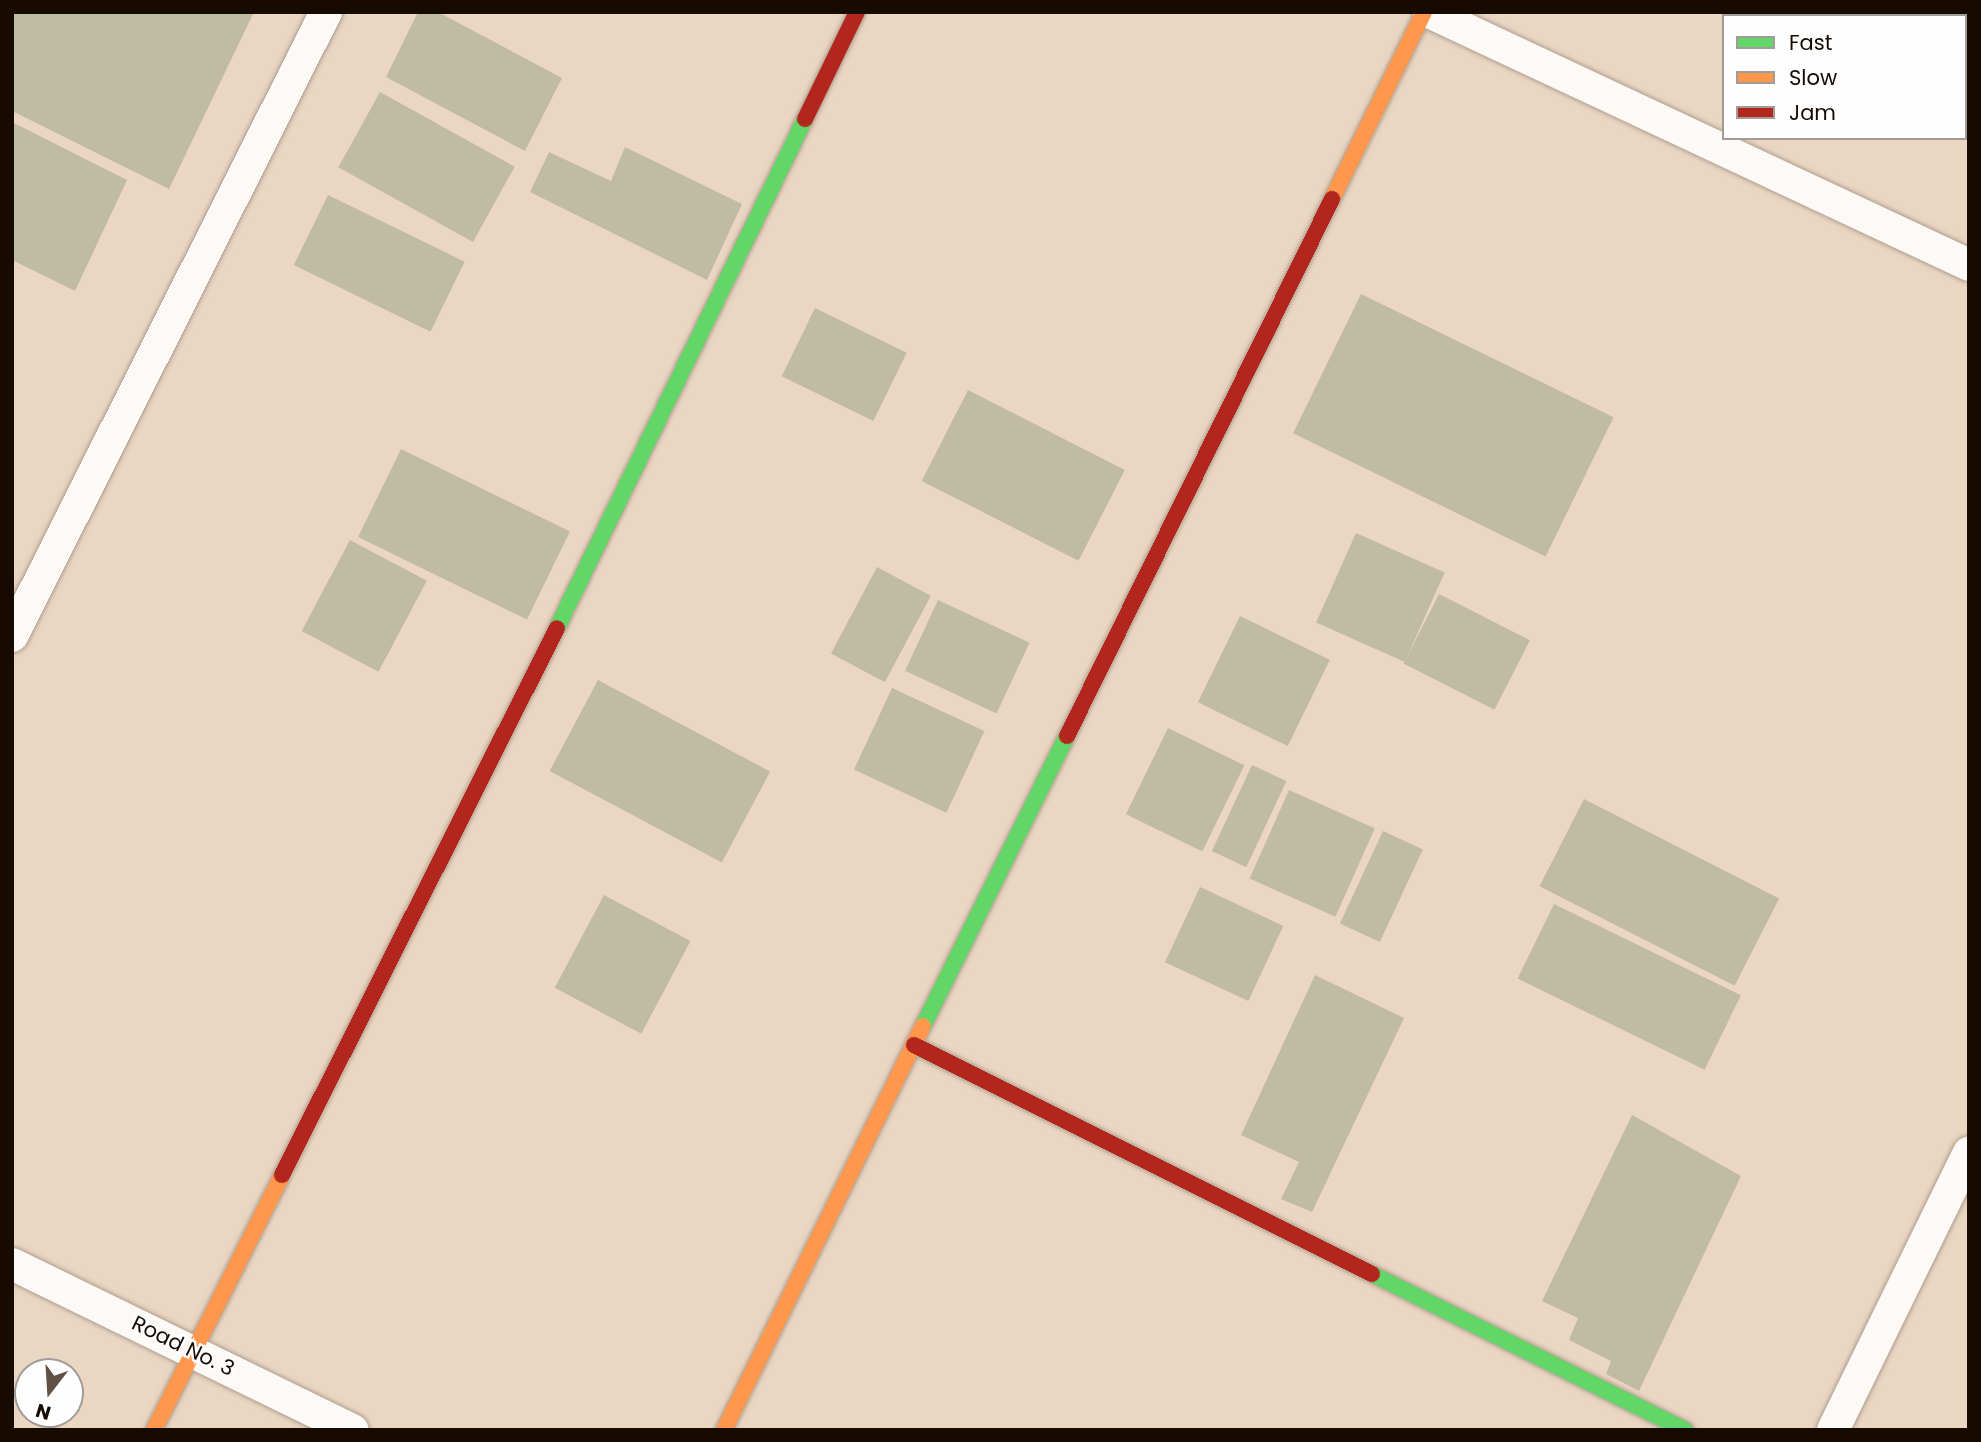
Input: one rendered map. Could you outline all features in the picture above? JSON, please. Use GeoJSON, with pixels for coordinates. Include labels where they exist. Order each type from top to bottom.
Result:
{"type":"FeatureCollection","features":[{"type":"Feature","properties":{"kind":"street"},"geometry":{"type":"LineString","coordinates":[[12,636],[326,12]]}},
{"type":"Feature","properties":{"kind":"street"},"geometry":{"type":"LineString","coordinates":[[154,1430],[628,487],[857,12]]}},
{"type":"Feature","properties":{"kind":"street"},"geometry":{"type":"LineString","coordinates":[[724,1430],[1427,12],[1969,265]]}},
{"type":"Feature","properties":{"kind":"street"},"geometry":{"type":"LineString","coordinates":[[914,1045],[1685,1430]]}},
{"type":"Feature","properties":{"kind":"street"},"geometry":{"type":"LineString","coordinates":[[1833,1430],[1969,1153]]}},
{"type":"Feature","properties":{"kind":"street","name":"Road No. 3"},"geometry":{"type":"LineString","coordinates":[[12,1264],[353,1430]]}},
{"type":"Feature","properties":{"kind":"building"},"geometry":{"type":"Polygon","coordinates":[[[12,12],[254,12],[169,189],[12,111],[12,12]]]}},
{"type":"Feature","properties":{"kind":"building"},"geometry":{"type":"Polygon","coordinates":[[[418,12],[438,12],[562,78],[525,151],[386,77],[418,12]]]}},
{"type":"Feature","properties":{"kind":"building"},"geometry":{"type":"Polygon","coordinates":[[[380,92],[515,167],[473,242],[338,167],[380,92]]]}},
{"type":"Feature","properties":{"kind":"building"},"geometry":{"type":"Polygon","coordinates":[[[12,122],[127,180],[75,291],[12,260],[12,122]]]}},
{"type":"Feature","properties":{"kind":"building"},"geometry":{"type":"Polygon","coordinates":[[[625,147],[742,204],[707,280],[530,192],[549,152],[611,181],[625,147]]]}},
{"type":"Feature","properties":{"kind":"building"},"geometry":{"type":"Polygon","coordinates":[[[328,195],[465,262],[430,332],[294,265],[328,195]]]}},
{"type":"Feature","properties":{"kind":"building"},"geometry":{"type":"Polygon","coordinates":[[[1361,294],[1614,417],[1546,556],[1293,433],[1361,294]]]}},
{"type":"Feature","properties":{"kind":"building"},"geometry":{"type":"Polygon","coordinates":[[[815,308],[907,353],[873,421],[782,376],[815,308]]]}},
{"type":"Feature","properties":{"kind":"building"},"geometry":{"type":"Polygon","coordinates":[[[968,390],[1125,470],[1079,561],[922,481],[968,390]]]}},
{"type":"Feature","properties":{"kind":"building"},"geometry":{"type":"Polygon","coordinates":[[[401,449],[570,531],[527,619],[358,537],[401,449]]]}},
{"type":"Feature","properties":{"kind":"building"},"geometry":{"type":"Polygon","coordinates":[[[1356,533],[1445,572],[1405,662],[1316,623],[1356,533]]]}},
{"type":"Feature","properties":{"kind":"building"},"geometry":{"type":"Polygon","coordinates":[[[350,540],[427,581],[378,672],[302,631],[350,540]]]}},
{"type":"Feature","properties":{"kind":"building"},"geometry":{"type":"Polygon","coordinates":[[[877,567],[931,596],[885,682],[831,654],[877,567]]]}},
{"type":"Feature","properties":{"kind":"building"},"geometry":{"type":"Polygon","coordinates":[[[1439,594],[1530,640],[1494,710],[1404,663],[1439,594]]]}},
{"type":"Feature","properties":{"kind":"building"},"geometry":{"type":"Polygon","coordinates":[[[938,600],[1030,643],[997,713],[905,671],[938,600]]]}},
{"type":"Feature","properties":{"kind":"building"},"geometry":{"type":"Polygon","coordinates":[[[1240,616],[1330,660],[1288,746],[1198,702],[1240,616]]]}},
{"type":"Feature","properties":{"kind":"building"},"geometry":{"type":"Polygon","coordinates":[[[598,680],[770,772],[722,862],[550,771],[598,680]]]}},
{"type":"Feature","properties":{"kind":"building"},"geometry":{"type":"Polygon","coordinates":[[[892,688],[984,731],[946,813],[854,770],[892,688]]]}},
{"type":"Feature","properties":{"kind":"building"},"geometry":{"type":"Polygon","coordinates":[[[1168,728],[1244,765],[1202,852],[1126,814],[1168,728]]]}},
{"type":"Feature","properties":{"kind":"building"},"geometry":{"type":"Polygon","coordinates":[[[1252,765],[1286,781],[1246,867],[1212,851],[1252,765]]]}},
{"type":"Feature","properties":{"kind":"building"},"geometry":{"type":"Polygon","coordinates":[[[1289,790],[1375,828],[1335,917],[1250,879],[1289,790]]]}},
{"type":"Feature","properties":{"kind":"building"},"geometry":{"type":"Polygon","coordinates":[[[1584,799],[1779,898],[1735,986],[1540,886],[1584,799]]]}},
{"type":"Feature","properties":{"kind":"building"},"geometry":{"type":"Polygon","coordinates":[[[1383,831],[1423,850],[1380,942],[1340,923],[1383,831]]]}},
{"type":"Feature","properties":{"kind":"building"},"geometry":{"type":"Polygon","coordinates":[[[1200,887],[1283,926],[1248,1001],[1165,962],[1200,887]]]}},
{"type":"Feature","properties":{"kind":"building"},"geometry":{"type":"Polygon","coordinates":[[[604,895],[691,941],[641,1034],[555,988],[604,895]]]}},
{"type":"Feature","properties":{"kind":"building"},"geometry":{"type":"Polygon","coordinates":[[[1554,904],[1741,995],[1705,1070],[1518,979],[1554,904]]]}},
{"type":"Feature","properties":{"kind":"building"},"geometry":{"type":"Polygon","coordinates":[[[1315,975],[1404,1018],[1312,1212],[1281,1199],[1299,1162],[1241,1135],[1315,975]]]}},
{"type":"Feature","properties":{"kind":"building"},"geometry":{"type":"Polygon","coordinates":[[[1632,1115],[1741,1176],[1639,1391],[1606,1374],[1611,1361],[1569,1340],[1578,1318],[1542,1301],[1632,1115]]]}},
{"type":"Feature","properties":{"kind":"traffic: fast"},"geometry":{"type":"LineString","coordinates":[[557,628],[805,119]]}},
{"type":"Feature","properties":{"kind":"traffic: fast"},"geometry":{"type":"LineString","coordinates":[[923,1026],[1067,736]]}},
{"type":"Feature","properties":{"kind":"traffic: fast"},"geometry":{"type":"LineString","coordinates":[[1372,1274],[1685,1430]]}},
{"type":"Feature","properties":{"kind":"traffic: slow"},"geometry":{"type":"LineString","coordinates":[[1332,199],[1424,12]]}},
{"type":"Feature","properties":{"kind":"traffic: slow"},"geometry":{"type":"LineString","coordinates":[[724,1430],[923,1026]]}},
{"type":"Feature","properties":{"kind":"traffic: slow"},"geometry":{"type":"LineString","coordinates":[[154,1430],[282,1175]]}},
{"type":"Feature","properties":{"kind":"traffic: jam"},"geometry":{"type":"LineString","coordinates":[[805,119],[857,12]]}},
{"type":"Feature","properties":{"kind":"traffic: jam"},"geometry":{"type":"LineString","coordinates":[[1067,736],[1332,199]]}},
{"type":"Feature","properties":{"kind":"traffic: jam"},"geometry":{"type":"LineString","coordinates":[[282,1175],[557,628]]}},
{"type":"Feature","properties":{"kind":"traffic: jam"},"geometry":{"type":"LineString","coordinates":[[914,1045],[1372,1274]]}}]}
